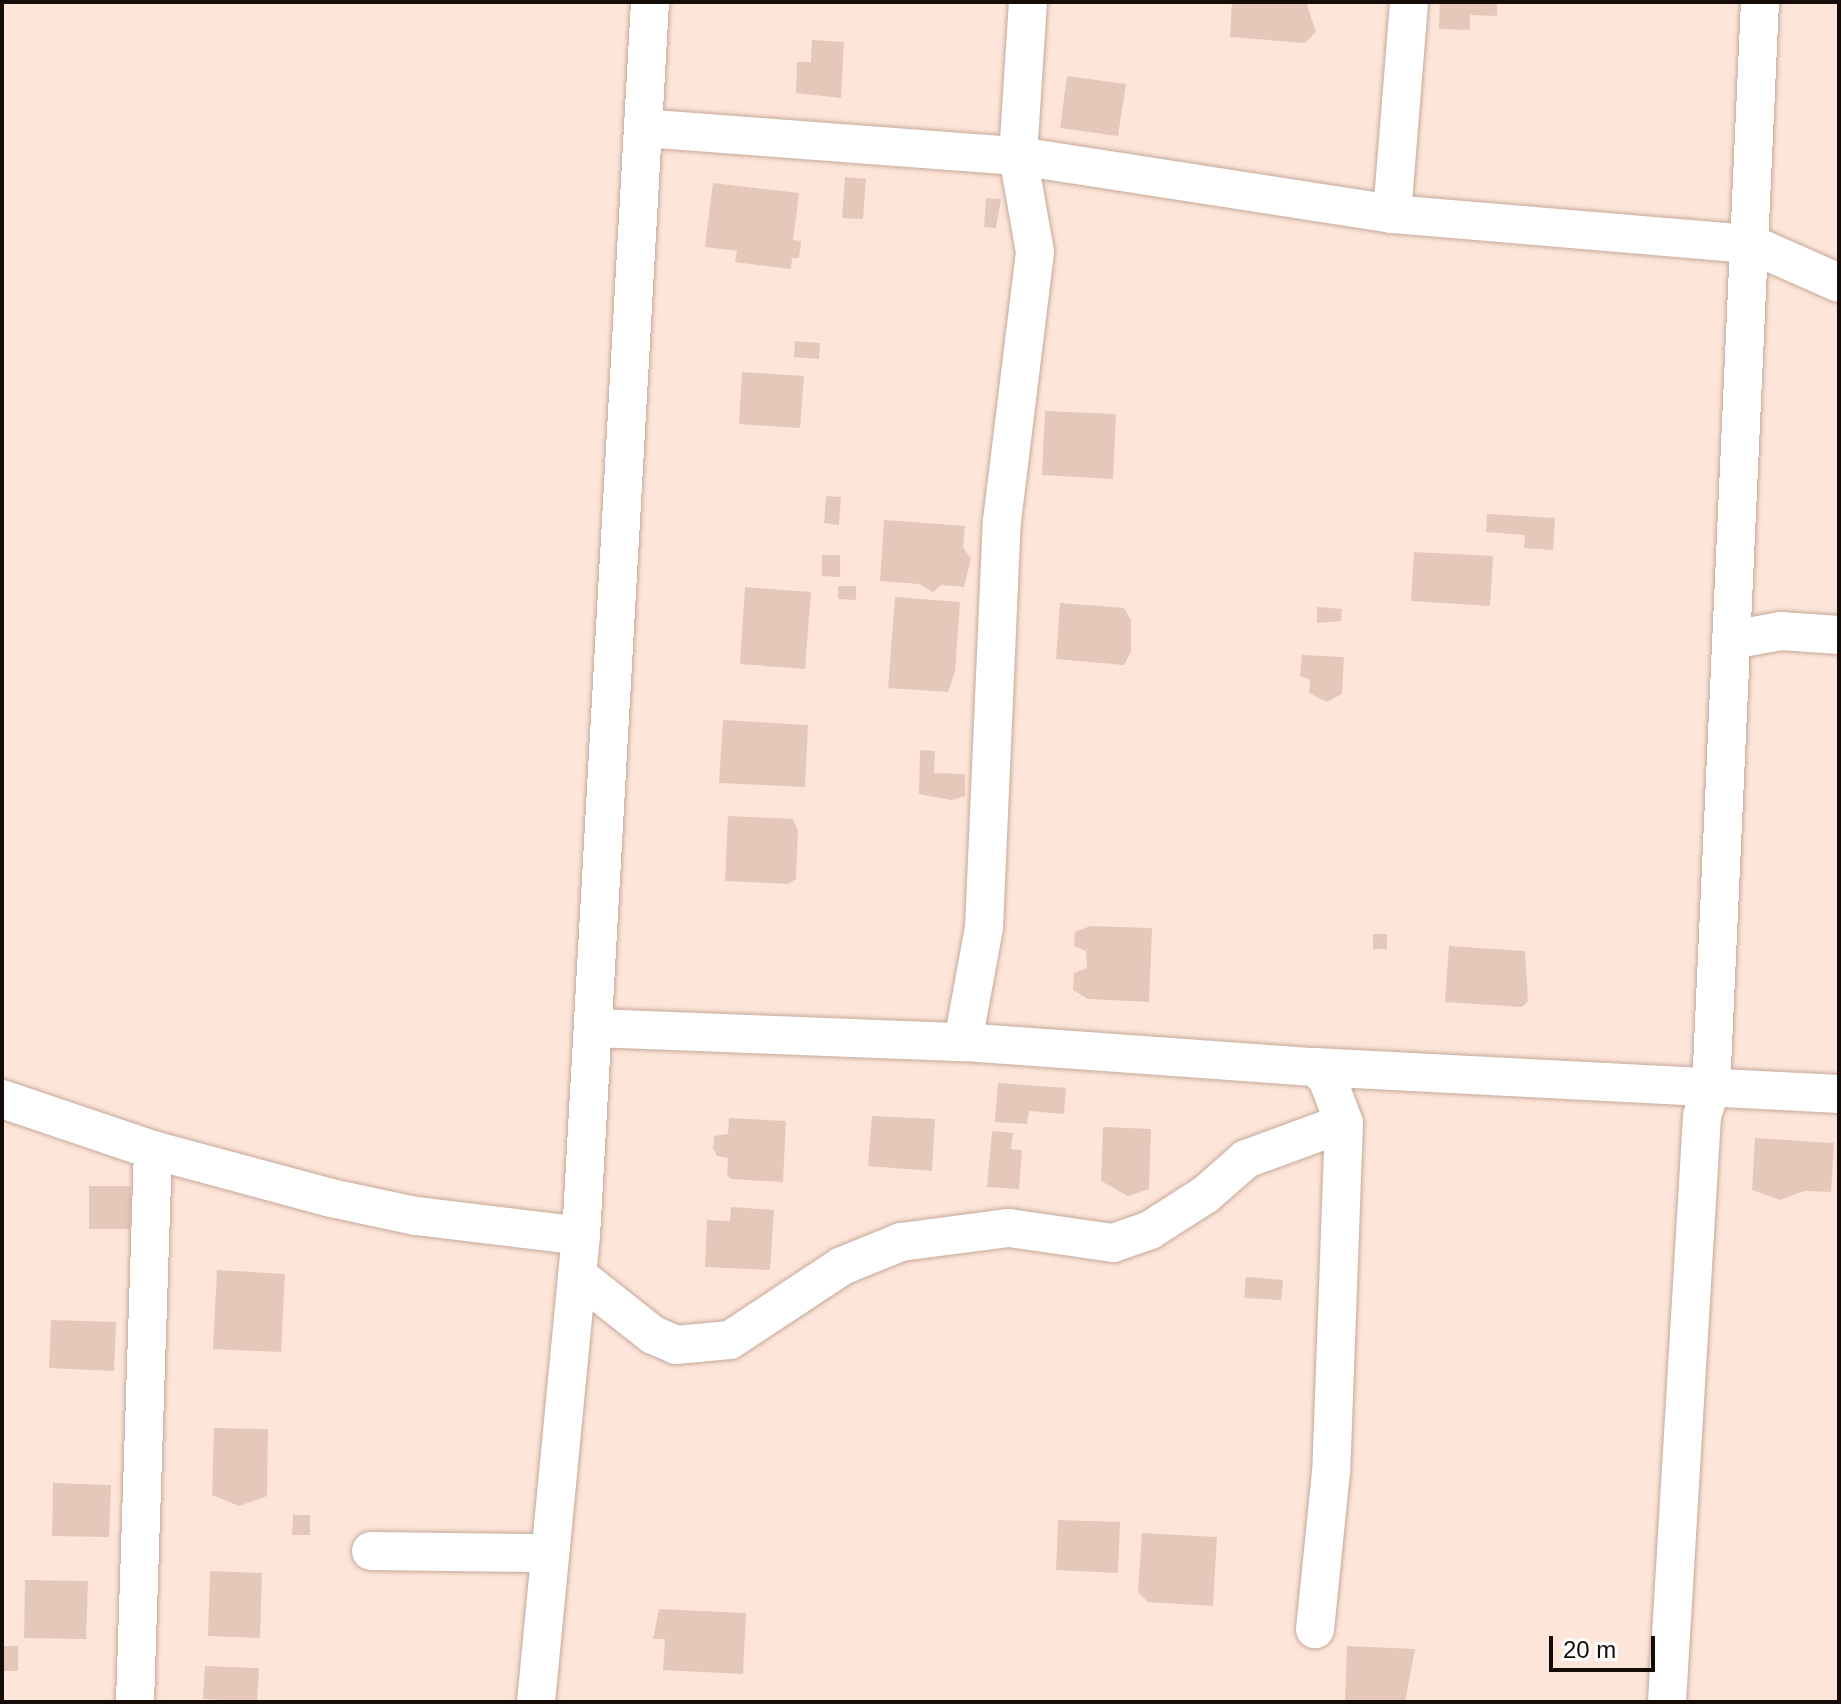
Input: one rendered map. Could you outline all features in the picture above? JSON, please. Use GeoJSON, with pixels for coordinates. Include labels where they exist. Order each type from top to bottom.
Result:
{"type":"FeatureCollection","features":[{"type":"Feature","properties":{"kind":"street"},"geometry":{"type":"LineString","coordinates":[[536,1702],[547,1553],[581,1236],[650,2]]}},
{"type":"Feature","properties":{"kind":"street"},"geometry":{"type":"LineString","coordinates":[[963,1042],[984,928],[1002,521],[1035,252],[1018,156],[1028,2]]}},
{"type":"Feature","properties":{"kind":"street"},"geometry":{"type":"LineString","coordinates":[[1392,214],[1409,2]]}},
{"type":"Feature","properties":{"kind":"street"},"geometry":{"type":"LineString","coordinates":[[1667,1702],[1702,1116],[1711,1089],[1760,2]]}},
{"type":"Feature","properties":{"kind":"street"},"geometry":{"type":"LineString","coordinates":[[643,128],[1018,156],[1392,214],[1751,244],[1839,283]]}},
{"type":"Feature","properties":{"kind":"street"},"geometry":{"type":"LineString","coordinates":[[1731,640],[1781,631],[1839,635]]}},
{"type":"Feature","properties":{"kind":"street"},"geometry":{"type":"LineString","coordinates":[[594,1028],[963,1042],[1315,1067],[1839,1094]]}},
{"type":"Feature","properties":{"kind":"street"},"geometry":{"type":"LineString","coordinates":[[1315,1067],[1327,1078],[1344,1123],[1331,1472],[1315,1629]]}},
{"type":"Feature","properties":{"kind":"street"},"geometry":{"type":"LineString","coordinates":[[2,1099],[153,1150],[416,1216],[581,1236]]}},
{"type":"Feature","properties":{"kind":"street"},"geometry":{"type":"LineString","coordinates":[[577,1275],[653,1335],[676,1345],[730,1340],[842,1266],[901,1242],[1009,1228],[1113,1243],[1150,1230],[1205,1195],[1246,1159],[1344,1123]]}},
{"type":"Feature","properties":{"kind":"street"},"geometry":{"type":"LineString","coordinates":[[135,1702],[153,1150]]}},
{"type":"Feature","properties":{"kind":"street"},"geometry":{"type":"LineString","coordinates":[[371,1551],[547,1553]]}},
{"type":"Feature","properties":{"kind":"building"},"geometry":{"type":"Polygon","coordinates":[[[1232,2],[1306,2],[1316,32],[1305,43],[1230,37],[1232,2]]]}},
{"type":"Feature","properties":{"kind":"building"},"geometry":{"type":"Polygon","coordinates":[[[1440,2],[1497,2],[1497,16],[1470,15],[1470,30],[1439,29],[1440,2]]]}},
{"type":"Feature","properties":{"kind":"building"},"geometry":{"type":"Polygon","coordinates":[[[812,40],[844,42],[841,98],[796,93],[797,62],[811,62],[812,40]]]}},
{"type":"Feature","properties":{"kind":"building"},"geometry":{"type":"Polygon","coordinates":[[[1067,76],[1126,84],[1118,136],[1060,128],[1067,76]]]}},
{"type":"Feature","properties":{"kind":"building"},"geometry":{"type":"Polygon","coordinates":[[[845,177],[866,179],[863,219],[842,218],[845,177]]]}},
{"type":"Feature","properties":{"kind":"building"},"geometry":{"type":"Polygon","coordinates":[[[713,183],[799,193],[793,240],[801,241],[799,258],[792,258],[791,269],[735,262],[737,251],[705,247],[713,183]]]}},
{"type":"Feature","properties":{"kind":"building"},"geometry":{"type":"Polygon","coordinates":[[[986,198],[1001,199],[996,228],[984,227],[986,198]]]}},
{"type":"Feature","properties":{"kind":"building"},"geometry":{"type":"Polygon","coordinates":[[[795,341],[820,343],[819,359],[794,357],[795,341]]]}},
{"type":"Feature","properties":{"kind":"building"},"geometry":{"type":"Polygon","coordinates":[[[742,372],[804,376],[800,428],[739,424],[742,372]]]}},
{"type":"Feature","properties":{"kind":"building"},"geometry":{"type":"Polygon","coordinates":[[[1045,411],[1116,414],[1113,479],[1042,475],[1045,411]]]}},
{"type":"Feature","properties":{"kind":"building"},"geometry":{"type":"Polygon","coordinates":[[[826,496],[841,497],[839,525],[824,523],[826,496]]]}},
{"type":"Feature","properties":{"kind":"building"},"geometry":{"type":"Polygon","coordinates":[[[1487,514],[1555,518],[1553,550],[1524,548],[1525,535],[1486,532],[1487,514]]]}},
{"type":"Feature","properties":{"kind":"building"},"geometry":{"type":"Polygon","coordinates":[[[884,520],[965,526],[963,547],[971,559],[964,587],[941,585],[933,592],[919,584],[880,581],[884,520]]]}},
{"type":"Feature","properties":{"kind":"building"},"geometry":{"type":"Polygon","coordinates":[[[1414,552],[1493,556],[1490,606],[1411,601],[1414,552]]]}},
{"type":"Feature","properties":{"kind":"building"},"geometry":{"type":"Polygon","coordinates":[[[822,555],[840,555],[840,577],[822,576],[822,555]]]}},
{"type":"Feature","properties":{"kind":"building"},"geometry":{"type":"Polygon","coordinates":[[[838,586],[856,586],[856,600],[838,599],[838,586]]]}},
{"type":"Feature","properties":{"kind":"building"},"geometry":{"type":"Polygon","coordinates":[[[745,587],[811,592],[805,669],[740,664],[745,587]]]}},
{"type":"Feature","properties":{"kind":"building"},"geometry":{"type":"Polygon","coordinates":[[[895,597],[960,602],[955,672],[948,692],[888,688],[895,597]]]}},
{"type":"Feature","properties":{"kind":"building"},"geometry":{"type":"Polygon","coordinates":[[[1060,603],[1124,608],[1131,620],[1131,652],[1124,665],[1056,659],[1060,603]]]}},
{"type":"Feature","properties":{"kind":"building"},"geometry":{"type":"Polygon","coordinates":[[[1317,607],[1342,609],[1341,621],[1317,623],[1317,607]]]}},
{"type":"Feature","properties":{"kind":"building"},"geometry":{"type":"Polygon","coordinates":[[[1302,655],[1344,657],[1342,694],[1327,702],[1309,693],[1310,680],[1300,676],[1302,655]]]}},
{"type":"Feature","properties":{"kind":"building"},"geometry":{"type":"Polygon","coordinates":[[[723,720],[808,725],[805,787],[719,783],[723,720]]]}},
{"type":"Feature","properties":{"kind":"building"},"geometry":{"type":"Polygon","coordinates":[[[920,750],[935,751],[934,773],[965,774],[965,796],[951,800],[919,794],[920,750]]]}},
{"type":"Feature","properties":{"kind":"building"},"geometry":{"type":"Polygon","coordinates":[[[728,816],[793,819],[798,831],[796,879],[788,884],[725,881],[728,816]]]}},
{"type":"Feature","properties":{"kind":"building"},"geometry":{"type":"Polygon","coordinates":[[[1090,926],[1152,928],[1149,1002],[1088,999],[1073,990],[1074,973],[1087,968],[1086,951],[1074,946],[1075,932],[1090,926]]]}},
{"type":"Feature","properties":{"kind":"building"},"geometry":{"type":"Polygon","coordinates":[[[1373,934],[1387,934],[1387,949],[1373,949],[1373,934]]]}},
{"type":"Feature","properties":{"kind":"building"},"geometry":{"type":"Polygon","coordinates":[[[1449,946],[1525,951],[1528,1001],[1522,1007],[1445,1002],[1449,946]]]}},
{"type":"Feature","properties":{"kind":"building"},"geometry":{"type":"Polygon","coordinates":[[[998,1083],[1066,1088],[1064,1114],[1029,1111],[1027,1124],[995,1122],[998,1083]]]}},
{"type":"Feature","properties":{"kind":"building"},"geometry":{"type":"Polygon","coordinates":[[[872,1116],[935,1119],[932,1171],[868,1166],[872,1116]]]}},
{"type":"Feature","properties":{"kind":"building"},"geometry":{"type":"Polygon","coordinates":[[[729,1118],[786,1121],[783,1182],[731,1179],[727,1175],[728,1158],[717,1156],[713,1148],[714,1136],[728,1134],[729,1118]]]}},
{"type":"Feature","properties":{"kind":"building"},"geometry":{"type":"Polygon","coordinates":[[[1103,1127],[1151,1129],[1149,1189],[1128,1196],[1101,1181],[1103,1127]]]}},
{"type":"Feature","properties":{"kind":"building"},"geometry":{"type":"Polygon","coordinates":[[[992,1131],[1013,1133],[1011,1149],[1022,1150],[1019,1189],[987,1187],[992,1131]]]}},
{"type":"Feature","properties":{"kind":"building"},"geometry":{"type":"Polygon","coordinates":[[[1755,1138],[1834,1143],[1831,1192],[1804,1191],[1780,1200],[1752,1190],[1755,1138]]]}},
{"type":"Feature","properties":{"kind":"building"},"geometry":{"type":"Polygon","coordinates":[[[89,1186],[131,1186],[130,1229],[89,1229],[89,1186]]]}},
{"type":"Feature","properties":{"kind":"building"},"geometry":{"type":"Polygon","coordinates":[[[731,1207],[774,1210],[770,1270],[705,1267],[707,1220],[730,1221],[731,1207]]]}},
{"type":"Feature","properties":{"kind":"building"},"geometry":{"type":"Polygon","coordinates":[[[217,1270],[285,1274],[281,1352],[213,1349],[217,1270]]]}},
{"type":"Feature","properties":{"kind":"building"},"geometry":{"type":"Polygon","coordinates":[[[1246,1277],[1283,1280],[1281,1300],[1244,1298],[1246,1277]]]}},
{"type":"Feature","properties":{"kind":"building"},"geometry":{"type":"Polygon","coordinates":[[[51,1320],[116,1322],[114,1371],[49,1368],[51,1320]]]}},
{"type":"Feature","properties":{"kind":"building"},"geometry":{"type":"Polygon","coordinates":[[[214,1428],[268,1429],[267,1496],[239,1506],[212,1495],[214,1428]]]}},
{"type":"Feature","properties":{"kind":"building"},"geometry":{"type":"Polygon","coordinates":[[[53,1483],[111,1485],[109,1537],[52,1536],[53,1483]]]}},
{"type":"Feature","properties":{"kind":"building"},"geometry":{"type":"Polygon","coordinates":[[[293,1515],[310,1515],[310,1535],[292,1535],[293,1515]]]}},
{"type":"Feature","properties":{"kind":"building"},"geometry":{"type":"Polygon","coordinates":[[[1058,1520],[1120,1522],[1118,1573],[1056,1570],[1058,1520]]]}},
{"type":"Feature","properties":{"kind":"building"},"geometry":{"type":"Polygon","coordinates":[[[1142,1533],[1217,1537],[1213,1606],[1148,1602],[1138,1592],[1142,1533]]]}},
{"type":"Feature","properties":{"kind":"building"},"geometry":{"type":"Polygon","coordinates":[[[210,1571],[262,1573],[260,1638],[208,1636],[210,1571]]]}},
{"type":"Feature","properties":{"kind":"building"},"geometry":{"type":"Polygon","coordinates":[[[25,1580],[88,1581],[86,1639],[24,1638],[25,1580]]]}},
{"type":"Feature","properties":{"kind":"building"},"geometry":{"type":"Polygon","coordinates":[[[659,1609],[746,1613],[743,1674],[663,1670],[665,1639],[653,1639],[659,1609]]]}},
{"type":"Feature","properties":{"kind":"building"},"geometry":{"type":"Polygon","coordinates":[[[2,1646],[18,1646],[18,1671],[2,1671],[2,1646]]]}},
{"type":"Feature","properties":{"kind":"building"},"geometry":{"type":"Polygon","coordinates":[[[1347,1646],[1415,1649],[1405,1702],[1345,1702],[1347,1646]]]}},
{"type":"Feature","properties":{"kind":"building"},"geometry":{"type":"Polygon","coordinates":[[[205,1666],[259,1668],[257,1702],[203,1699],[205,1666]]]}}]}
